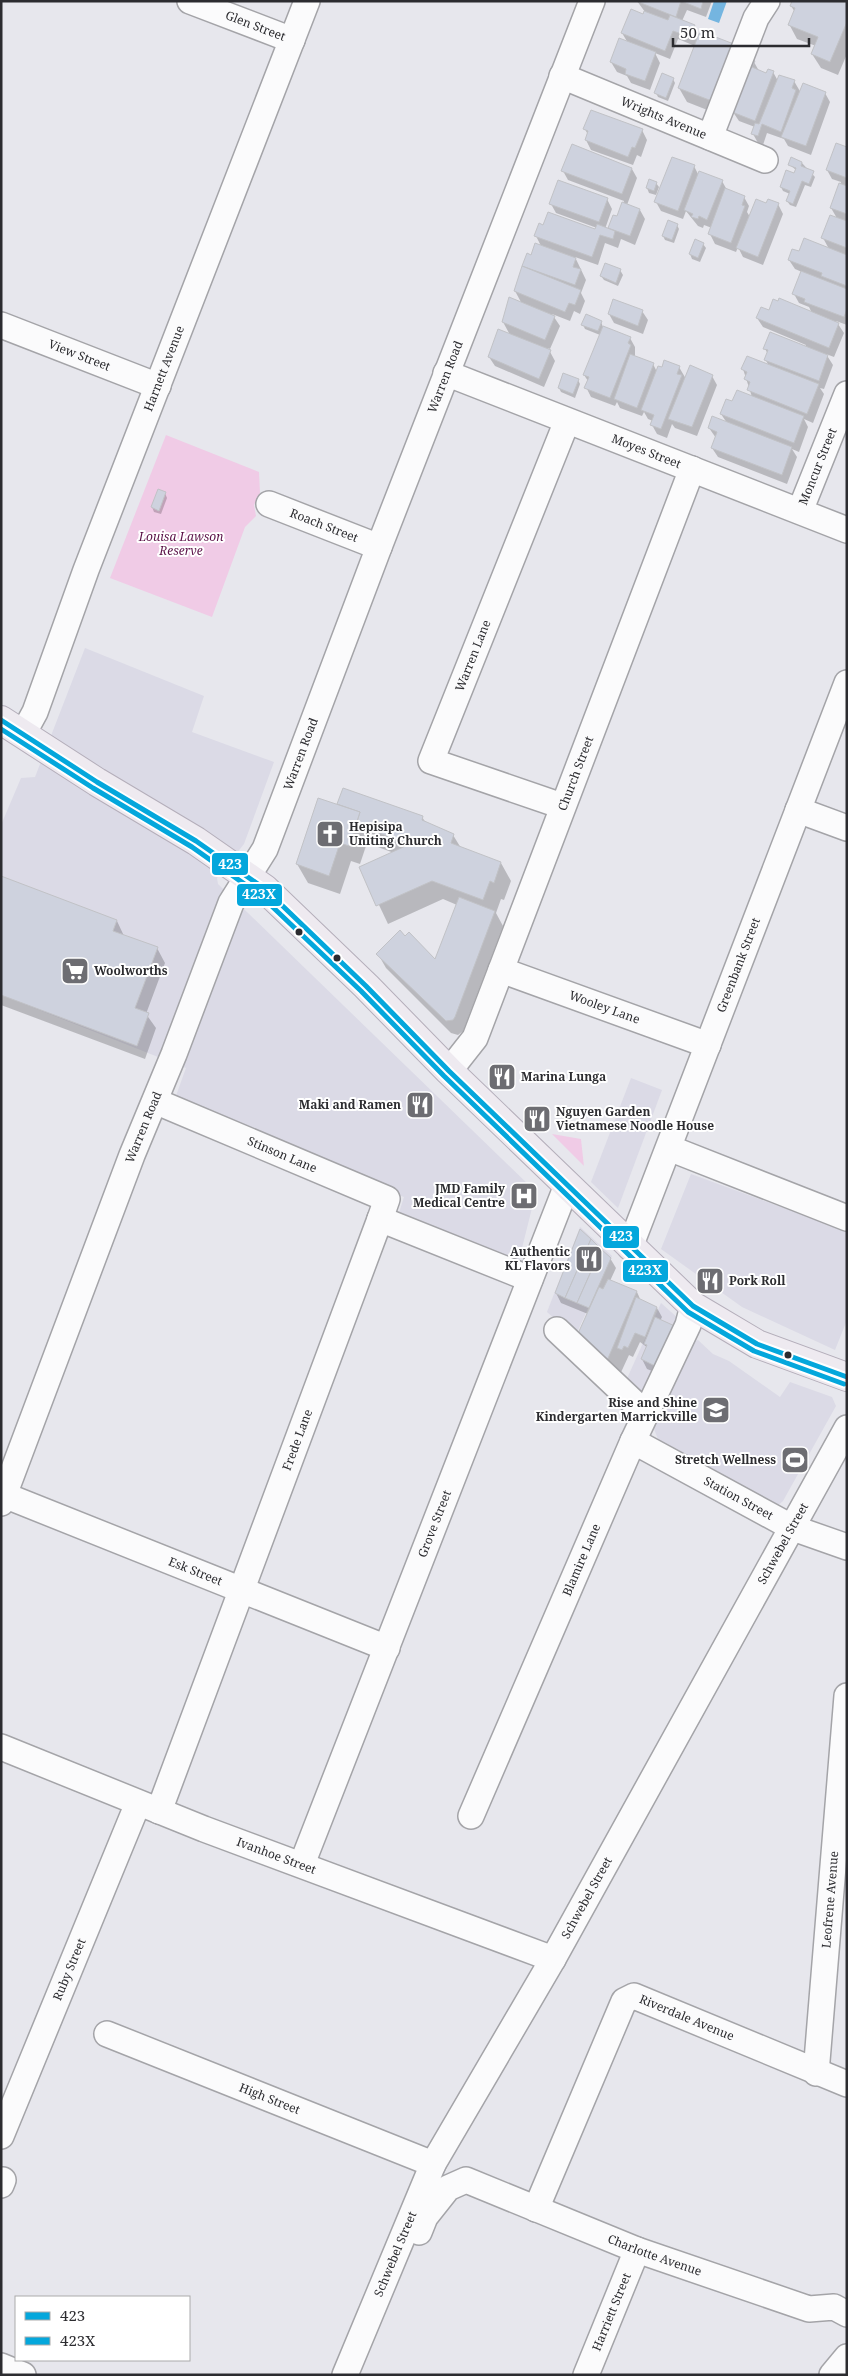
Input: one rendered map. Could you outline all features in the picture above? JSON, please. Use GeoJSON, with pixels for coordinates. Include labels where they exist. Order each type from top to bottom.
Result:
{"type":"FeatureCollection","features":[{"type":"Feature","properties":{"kind":"main road"},"geometry":{"type":"LineString","coordinates":[[8,728],[196,841],[270,893],[366,986],[449,1071],[693,1306],[757,1344],[847,1377]]}},
{"type":"Feature","properties":{"kind":"street","name":"Glen Street"},"geometry":{"type":"LineString","coordinates":[[190,1],[292,40]]}},
{"type":"Feature","properties":{"kind":"street","name":"Harnett Avenue"},"geometry":{"type":"LineString","coordinates":[[8,728],[35,712],[86,570],[308,1]]}},
{"type":"Feature","properties":{"kind":"street","name":"Warren Road"},"geometry":{"type":"LineString","coordinates":[[4,1492],[132,1155],[156,1101],[231,903],[265,850],[378,547],[592,1]]}},
{"type":"Feature","properties":{"kind":"street"},"geometry":{"type":"LineString","coordinates":[[710,136],[756,18],[767,1]]}},
{"type":"Feature","properties":{"kind":"street","name":"Wrights Avenue"},"geometry":{"type":"LineString","coordinates":[[562,76],[766,160]]}},
{"type":"Feature","properties":{"kind":"street","name":"View Street"},"geometry":{"type":"LineString","coordinates":[[1,325],[158,386]]}},
{"type":"Feature","properties":{"kind":"street","name":"Moyes Street"},"geometry":{"type":"LineString","coordinates":[[446,373],[847,530]]}},
{"type":"Feature","properties":{"kind":"street","name":"Moncur Street"},"geometry":{"type":"LineString","coordinates":[[800,511],[847,394]]}},
{"type":"Feature","properties":{"kind":"street","name":"Warren Lane"},"geometry":{"type":"LineString","coordinates":[[562,806],[431,761],[567,421]]}},
{"type":"Feature","properties":{"kind":"street","name":"Church Street"},"geometry":{"type":"LineString","coordinates":[[449,1071],[475,1038],[692,469]]}},
{"type":"Feature","properties":{"kind":"street","name":"Roach Street"},"geometry":{"type":"LineString","coordinates":[[269,504],[378,547]]}},
{"type":"Feature","properties":{"kind":"street","name":"Greenbank Street"},"geometry":{"type":"LineString","coordinates":[[630,1247],[847,684]]}},
{"type":"Feature","properties":{"kind":"street"},"geometry":{"type":"LineString","coordinates":[[798,810],[847,828]]}},
{"type":"Feature","properties":{"kind":"street","name":"Wooley Lane"},"geometry":{"type":"LineString","coordinates":[[500,970],[708,1045]]}},
{"type":"Feature","properties":{"kind":"street","name":"Stinson Lane"},"geometry":{"type":"LineString","coordinates":[[156,1101],[387,1199],[380,1219]]}},
{"type":"Feature","properties":{"kind":"street"},"geometry":{"type":"LineString","coordinates":[[669,1148],[847,1218]]}},
{"type":"Feature","properties":{"kind":"street","name":"Grove Street"},"geometry":{"type":"LineString","coordinates":[[302,1864],[567,1185]]}},
{"type":"Feature","properties":{"kind":"street"},"geometry":{"type":"LineString","coordinates":[[380,1219],[530,1279]]}},
{"type":"Feature","properties":{"kind":"street","name":"Frede Lane"},"geometry":{"type":"LineString","coordinates":[[149,1807],[240,1590],[380,1219]]}},
{"type":"Feature","properties":{"kind":"street","name":"Blamire Lane"},"geometry":{"type":"LineString","coordinates":[[471,1816],[634,1441],[688,1325],[693,1306]]}},
{"type":"Feature","properties":{"kind":"street"},"geometry":{"type":"LineString","coordinates":[[557,1330],[646,1414]]}},
{"type":"Feature","properties":{"kind":"street","name":"Schwebel Street"},"geometry":{"type":"LineString","coordinates":[[345,2375],[433,2164],[553,1959],[847,1428]]}},
{"type":"Feature","properties":{"kind":"street","name":"Station Street"},"geometry":{"type":"LineString","coordinates":[[634,1441],[793,1528],[847,1547]]}},
{"type":"Feature","properties":{"kind":"street","name":"Esk Street"},"geometry":{"type":"LineString","coordinates":[[4,1492],[240,1590],[387,1648]]}},
{"type":"Feature","properties":{"kind":"street","name":"Leofrene Avenue"},"geometry":{"type":"LineString","coordinates":[[816,2073],[847,1696]]}},
{"type":"Feature","properties":{"kind":"street","name":"Ivanhoe Street"},"geometry":{"type":"LineString","coordinates":[[1,1747],[149,1807],[553,1959]]}},
{"type":"Feature","properties":{"kind":"street","name":"Ruby Street"},"geometry":{"type":"LineString","coordinates":[[1,2136],[149,1807]]}},
{"type":"Feature","properties":{"kind":"street","name":"Riverdale Avenue"},"geometry":{"type":"LineString","coordinates":[[536,2209],[624,2001],[634,1996],[816,2073],[847,2084]]}},
{"type":"Feature","properties":{"kind":"street","name":"High Street"},"geometry":{"type":"LineString","coordinates":[[107,2034],[433,2164]]}},
{"type":"Feature","properties":{"kind":"street","name":"Schwebel Street"},"geometry":{"type":"LineString","coordinates":[[360,2375],[425,2217],[448,2188],[466,2180]]}},
{"type":"Feature","properties":{"kind":"street","name":"Charlotte Avenue"},"geometry":{"type":"LineString","coordinates":[[466,2180],[636,2250],[809,2309],[834,2307],[847,2314]]}},
{"type":"Feature","properties":{"kind":"street","name":"Harriett Street"},"geometry":{"type":"LineString","coordinates":[[586,2375],[636,2250]]}},
{"type":"Feature","properties":{"kind":"street"},"geometry":{"type":"LineString","coordinates":[[832,2375],[847,2357]]}},
{"type":"Feature","properties":{"kind":"street"},"geometry":{"type":"LineString","coordinates":[[1,2366],[23,2375]]}},
{"type":"Feature","properties":{"kind":"shaded area"},"geometry":{"type":"Polygon","coordinates":[[[85,648],[204,696],[192,732],[274,762],[244,844],[217,878],[218,884],[533,1189],[532,1208],[518,1264],[397,1219],[404,1197],[173,1104],[186,1068],[1,995],[1,825],[21,778],[35,777],[85,648]]]}},
{"type":"Feature","properties":{"kind":"shaded area"},"geometry":{"type":"Polygon","coordinates":[[[631,1078],[662,1090],[618,1208],[591,1182],[631,1078]]]}},
{"type":"Feature","properties":{"kind":"shaded area"},"geometry":{"type":"Polygon","coordinates":[[[691,1174],[847,1231],[847,1320],[835,1350],[742,1307],[661,1249],[691,1174]]]}},
{"type":"Feature","properties":{"kind":"shaded area"},"geometry":{"type":"Polygon","coordinates":[[[580,1227],[612,1256],[575,1337],[547,1312],[580,1227]]]}},
{"type":"Feature","properties":{"kind":"shaded area"},"geometry":{"type":"Polygon","coordinates":[[[661,1303],[680,1320],[646,1402],[625,1383],[661,1303]]]}},
{"type":"Feature","properties":{"kind":"shaded area","name":"Rise and Shine Kindergarten Marrickville"},"geometry":{"type":"Polygon","coordinates":[[[698,1340],[713,1354],[729,1361],[780,1397],[790,1382],[832,1397],[836,1406],[783,1501],[774,1509],[662,1449],[652,1424],[690,1343],[698,1340]]]}},
{"type":"Feature","properties":{"kind":"green space","name":"Louisa Lawson Reserve"},"geometry":{"type":"Polygon","coordinates":[[[166,435],[259,472],[260,493],[254,505],[256,516],[245,527],[212,617],[110,578],[166,435]]]}},
{"type":"Feature","properties":{"kind":"green space"},"geometry":{"type":"Polygon","coordinates":[[[552,1134],[581,1139],[584,1166],[552,1134]]]}},
{"type":"Feature","properties":{"kind":"water"},"geometry":{"type":"Polygon","coordinates":[[[714,1],[727,1],[719,23],[708,19],[714,1]]]}},
{"type":"Feature","properties":{"kind":"building"},"geometry":{"type":"Polygon","coordinates":[[[636,1],[681,1],[676,17],[636,1]]]}},
{"type":"Feature","properties":{"kind":"building"},"geometry":{"type":"Polygon","coordinates":[[[681,1],[703,1],[701,9],[681,1]]]}},
{"type":"Feature","properties":{"kind":"building"},"geometry":{"type":"Polygon","coordinates":[[[792,1],[847,2],[847,22],[830,62],[811,54],[818,37],[788,25],[795,8],[790,6],[792,1]]]}},
{"type":"Feature","properties":{"kind":"building"},"geometry":{"type":"Polygon","coordinates":[[[631,9],[643,14],[644,11],[668,20],[670,15],[695,25],[690,37],[673,31],[665,51],[621,33],[631,9]]]}},
{"type":"Feature","properties":{"kind":"building"},"geometry":{"type":"Polygon","coordinates":[[[700,31],[739,46],[717,103],[678,88],[700,31]]]}},
{"type":"Feature","properties":{"kind":"building"},"geometry":{"type":"Polygon","coordinates":[[[619,38],[656,52],[645,81],[625,74],[626,69],[610,62],[619,38]]]}},
{"type":"Feature","properties":{"kind":"building"},"geometry":{"type":"Polygon","coordinates":[[[746,58],[755,61],[752,67],[766,73],[768,69],[774,71],[755,121],[732,112],[746,58]]]}},
{"type":"Feature","properties":{"kind":"building"},"geometry":{"type":"Polygon","coordinates":[[[662,73],[674,78],[666,98],[654,93],[662,73]]]}},
{"type":"Feature","properties":{"kind":"building"},"geometry":{"type":"Polygon","coordinates":[[[779,75],[795,80],[792,88],[796,90],[781,132],[762,124],[758,136],[751,134],[755,123],[759,124],[779,75]]]}},
{"type":"Feature","properties":{"kind":"building"},"geometry":{"type":"Polygon","coordinates":[[[803,83],[826,92],[806,146],[781,137],[803,83]]]}},
{"type":"Feature","properties":{"kind":"building"},"geometry":{"type":"Polygon","coordinates":[[[591,110],[643,129],[635,148],[632,147],[628,157],[585,140],[588,131],[583,129],[591,110]]]}},
{"type":"Feature","properties":{"kind":"building"},"geometry":{"type":"Polygon","coordinates":[[[836,143],[847,147],[847,178],[826,170],[836,143]]]}},
{"type":"Feature","properties":{"kind":"building"},"geometry":{"type":"Polygon","coordinates":[[[572,144],[632,168],[622,194],[561,171],[572,144]]]}},
{"type":"Feature","properties":{"kind":"building"},"geometry":{"type":"Polygon","coordinates":[[[672,157],[695,165],[678,211],[654,202],[672,157]]]}},
{"type":"Feature","properties":{"kind":"building"},"geometry":{"type":"Polygon","coordinates":[[[791,157],[802,162],[801,166],[814,171],[809,184],[802,181],[793,204],[786,201],[790,191],[780,187],[786,170],[794,173],[796,168],[788,165],[791,157]]]}},
{"type":"Feature","properties":{"kind":"building"},"geometry":{"type":"Polygon","coordinates":[[[699,171],[723,180],[707,220],[699,216],[698,219],[691,217],[693,214],[684,210],[699,171]]]}},
{"type":"Feature","properties":{"kind":"building"},"geometry":{"type":"Polygon","coordinates":[[[649,179],[657,182],[654,191],[646,188],[649,179]]]}},
{"type":"Feature","properties":{"kind":"building"},"geometry":{"type":"Polygon","coordinates":[[[558,180],[608,198],[599,222],[549,204],[558,180]]]}},
{"type":"Feature","properties":{"kind":"building"},"geometry":{"type":"Polygon","coordinates":[[[839,183],[847,186],[847,214],[830,208],[839,183]]]}},
{"type":"Feature","properties":{"kind":"building"},"geometry":{"type":"Polygon","coordinates":[[[725,188],[745,196],[742,205],[745,206],[731,243],[708,234],[725,188]]]}},
{"type":"Feature","properties":{"kind":"building"},"geometry":{"type":"Polygon","coordinates":[[[756,199],[766,203],[768,199],[779,203],[758,257],[736,248],[756,199]]]}},
{"type":"Feature","properties":{"kind":"building"},"geometry":{"type":"Polygon","coordinates":[[[622,202],[640,209],[630,236],[608,228],[613,215],[617,216],[622,202]]]}},
{"type":"Feature","properties":{"kind":"building"},"geometry":{"type":"Polygon","coordinates":[[[548,212],[595,229],[597,224],[615,231],[613,239],[600,235],[592,257],[534,236],[539,223],[543,225],[548,212]]]}},
{"type":"Feature","properties":{"kind":"building"},"geometry":{"type":"Polygon","coordinates":[[[830,215],[847,221],[847,248],[821,238],[830,215]]]}},
{"type":"Feature","properties":{"kind":"building"},"geometry":{"type":"Polygon","coordinates":[[[668,220],[678,224],[672,240],[662,236],[668,220]]]}},
{"type":"Feature","properties":{"kind":"building"},"geometry":{"type":"Polygon","coordinates":[[[804,238],[847,255],[847,286],[821,276],[822,273],[788,260],[792,249],[799,251],[804,238]]]}},
{"type":"Feature","properties":{"kind":"building"},"geometry":{"type":"Polygon","coordinates":[[[695,239],[704,243],[698,258],[689,254],[695,239]]]}},
{"type":"Feature","properties":{"kind":"building"},"geometry":{"type":"Polygon","coordinates":[[[535,243],[576,258],[573,267],[581,269],[575,285],[522,266],[527,253],[531,255],[535,243]]]}},
{"type":"Feature","properties":{"kind":"building"},"geometry":{"type":"Polygon","coordinates":[[[605,263],[621,269],[616,283],[600,276],[605,263]]]}},
{"type":"Feature","properties":{"kind":"building"},"geometry":{"type":"Polygon","coordinates":[[[522,266],[581,290],[575,305],[569,303],[565,312],[514,291],[522,266]]]}},
{"type":"Feature","properties":{"kind":"building"},"geometry":{"type":"Polygon","coordinates":[[[801,271],[847,289],[847,309],[844,317],[804,302],[805,299],[792,294],[801,271]]]}},
{"type":"Feature","properties":{"kind":"building"},"geometry":{"type":"Polygon","coordinates":[[[509,297],[555,316],[545,340],[502,322],[509,297]]]}},
{"type":"Feature","properties":{"kind":"building"},"geometry":{"type":"Polygon","coordinates":[[[779,298],[839,323],[829,348],[756,318],[761,307],[769,310],[773,299],[778,301],[779,298]]]}},
{"type":"Feature","properties":{"kind":"building"},"geometry":{"type":"Polygon","coordinates":[[[613,299],[643,310],[638,326],[608,314],[613,299]]]}},
{"type":"Feature","properties":{"kind":"building"},"geometry":{"type":"Polygon","coordinates":[[[586,314],[602,321],[598,331],[581,325],[586,314]]]}},
{"type":"Feature","properties":{"kind":"building"},"geometry":{"type":"Polygon","coordinates":[[[603,326],[631,337],[628,343],[631,345],[610,398],[584,388],[589,377],[583,375],[603,326]]]}},
{"type":"Feature","properties":{"kind":"building"},"geometry":{"type":"Polygon","coordinates":[[[498,329],[551,350],[539,379],[488,357],[498,329]]]}},
{"type":"Feature","properties":{"kind":"building"},"geometry":{"type":"Polygon","coordinates":[[[770,332],[828,355],[819,381],[764,360],[768,350],[763,349],[770,332]]]}},
{"type":"Feature","properties":{"kind":"building"},"geometry":{"type":"Polygon","coordinates":[[[630,354],[654,363],[637,408],[614,399],[630,354]]]}},
{"type":"Feature","properties":{"kind":"building"},"geometry":{"type":"Polygon","coordinates":[[[747,356],[819,384],[807,414],[747,390],[750,382],[744,379],[747,372],[741,369],[747,356]]]}},
{"type":"Feature","properties":{"kind":"building"},"geometry":{"type":"Polygon","coordinates":[[[664,360],[680,366],[677,374],[682,375],[661,429],[650,425],[654,415],[641,410],[658,366],[662,367],[664,360]]]}},
{"type":"Feature","properties":{"kind":"building"},"geometry":{"type":"Polygon","coordinates":[[[690,365],[713,375],[692,427],[668,419],[690,365]]]}},
{"type":"Feature","properties":{"kind":"building"},"geometry":{"type":"Polygon","coordinates":[[[563,373],[579,379],[573,394],[558,388],[563,373]]]}},
{"type":"Feature","properties":{"kind":"building"},"geometry":{"type":"Polygon","coordinates":[[[737,390],[804,416],[794,443],[720,414],[726,399],[732,401],[737,390]]]}},
{"type":"Feature","properties":{"kind":"building"},"geometry":{"type":"Polygon","coordinates":[[[712,416],[792,447],[782,475],[711,448],[717,432],[708,428],[712,416]]]}},
{"type":"Feature","properties":{"kind":"building"},"geometry":{"type":"Polygon","coordinates":[[[158,489],[166,492],[159,511],[151,507],[158,489]]]}},
{"type":"Feature","properties":{"kind":"building"},"geometry":{"type":"Polygon","coordinates":[[[343,788],[423,816],[422,820],[454,834],[451,843],[501,862],[494,883],[490,881],[483,900],[432,881],[376,906],[359,867],[410,844],[356,825],[360,812],[337,804],[343,788]]]}},
{"type":"Feature","properties":{"kind":"building","name":"Hepisipa Uniting Church"},"geometry":{"type":"Polygon","coordinates":[[[318,798],[360,812],[349,846],[340,843],[329,876],[296,864],[318,798]]]}},
{"type":"Feature","properties":{"kind":"building","name":"Woolworths"},"geometry":{"type":"Polygon","coordinates":[[[1,876],[117,920],[113,931],[158,947],[135,1008],[149,1013],[137,1046],[1,995],[1,876]]]}},
{"type":"Feature","properties":{"kind":"building"},"geometry":{"type":"Polygon","coordinates":[[[459,897],[495,911],[455,1017],[453,1020],[446,1021],[376,954],[400,930],[405,936],[409,932],[435,959],[459,897]]]}},
{"type":"Feature","properties":{"kind":"building"},"geometry":{"type":"Polygon","coordinates":[[[580,1229],[591,1239],[565,1298],[555,1293],[580,1229]]]}},
{"type":"Feature","properties":{"kind":"building"},"geometry":{"type":"Polygon","coordinates":[[[591,1239],[601,1249],[577,1303],[565,1298],[591,1239]]]}},
{"type":"Feature","properties":{"kind":"building"},"geometry":{"type":"Polygon","coordinates":[[[601,1249],[611,1258],[589,1308],[577,1303],[601,1249]]]}},
{"type":"Feature","properties":{"kind":"building"},"geometry":{"type":"Polygon","coordinates":[[[608,1279],[637,1291],[606,1363],[576,1338],[599,1287],[603,1289],[608,1279]]]}},
{"type":"Feature","properties":{"kind":"building"},"geometry":{"type":"Polygon","coordinates":[[[636,1297],[657,1307],[645,1337],[635,1333],[628,1348],[624,1346],[622,1350],[617,1348],[636,1297]]]}},
{"type":"Feature","properties":{"kind":"building"},"geometry":{"type":"Polygon","coordinates":[[[655,1317],[679,1328],[661,1369],[641,1359],[647,1345],[644,1344],[655,1317]]]}},
{"type":"Feature","properties":{"kind":"transit line","name":"423"},"geometry":{"type":"LineString","coordinates":[[1,720],[97,782],[196,841],[265,889],[366,986],[449,1071],[693,1306],[757,1344],[847,1377]]}},
{"type":"Feature","properties":{"kind":"transit line","name":"423X"},"geometry":{"type":"LineString","coordinates":[[1,729],[93,788],[192,847],[260,895],[361,991],[444,1076],[688,1312],[754,1351],[844,1384]]}},
{"type":"Feature","properties":{"kind":"place","name":"Hepisipa Uniting Church"},"geometry":{"type":"Point","coordinates":[330,834]}},
{"type":"Feature","properties":{"kind":"place","name":"Woolworths"},"geometry":{"type":"Point","coordinates":[75,971]}},
{"type":"Feature","properties":{"kind":"place","name":"Marina Lunga"},"geometry":{"type":"Point","coordinates":[502,1077]}},
{"type":"Feature","properties":{"kind":"place","name":"Maki and Ramen"},"geometry":{"type":"Point","coordinates":[420,1105]}},
{"type":"Feature","properties":{"kind":"place","name":"Nguyen Garden Vietnamese Noodle House"},"geometry":{"type":"Point","coordinates":[537,1119]}},
{"type":"Feature","properties":{"kind":"place","name":"JMD Family Medical Centre"},"geometry":{"type":"Point","coordinates":[524,1196]}},
{"type":"Feature","properties":{"kind":"place","name":"Authentic KL Flavors"},"geometry":{"type":"Point","coordinates":[589,1259]}},
{"type":"Feature","properties":{"kind":"place","name":"Pork Roll"},"geometry":{"type":"Point","coordinates":[710,1281]}},
{"type":"Feature","properties":{"kind":"place","name":"Rise and Shine Kindergarten Marrickville"},"geometry":{"type":"Point","coordinates":[716,1410]}},
{"type":"Feature","properties":{"kind":"place","name":"Stretch Wellness"},"geometry":{"type":"Point","coordinates":[795,1460]}}]}
